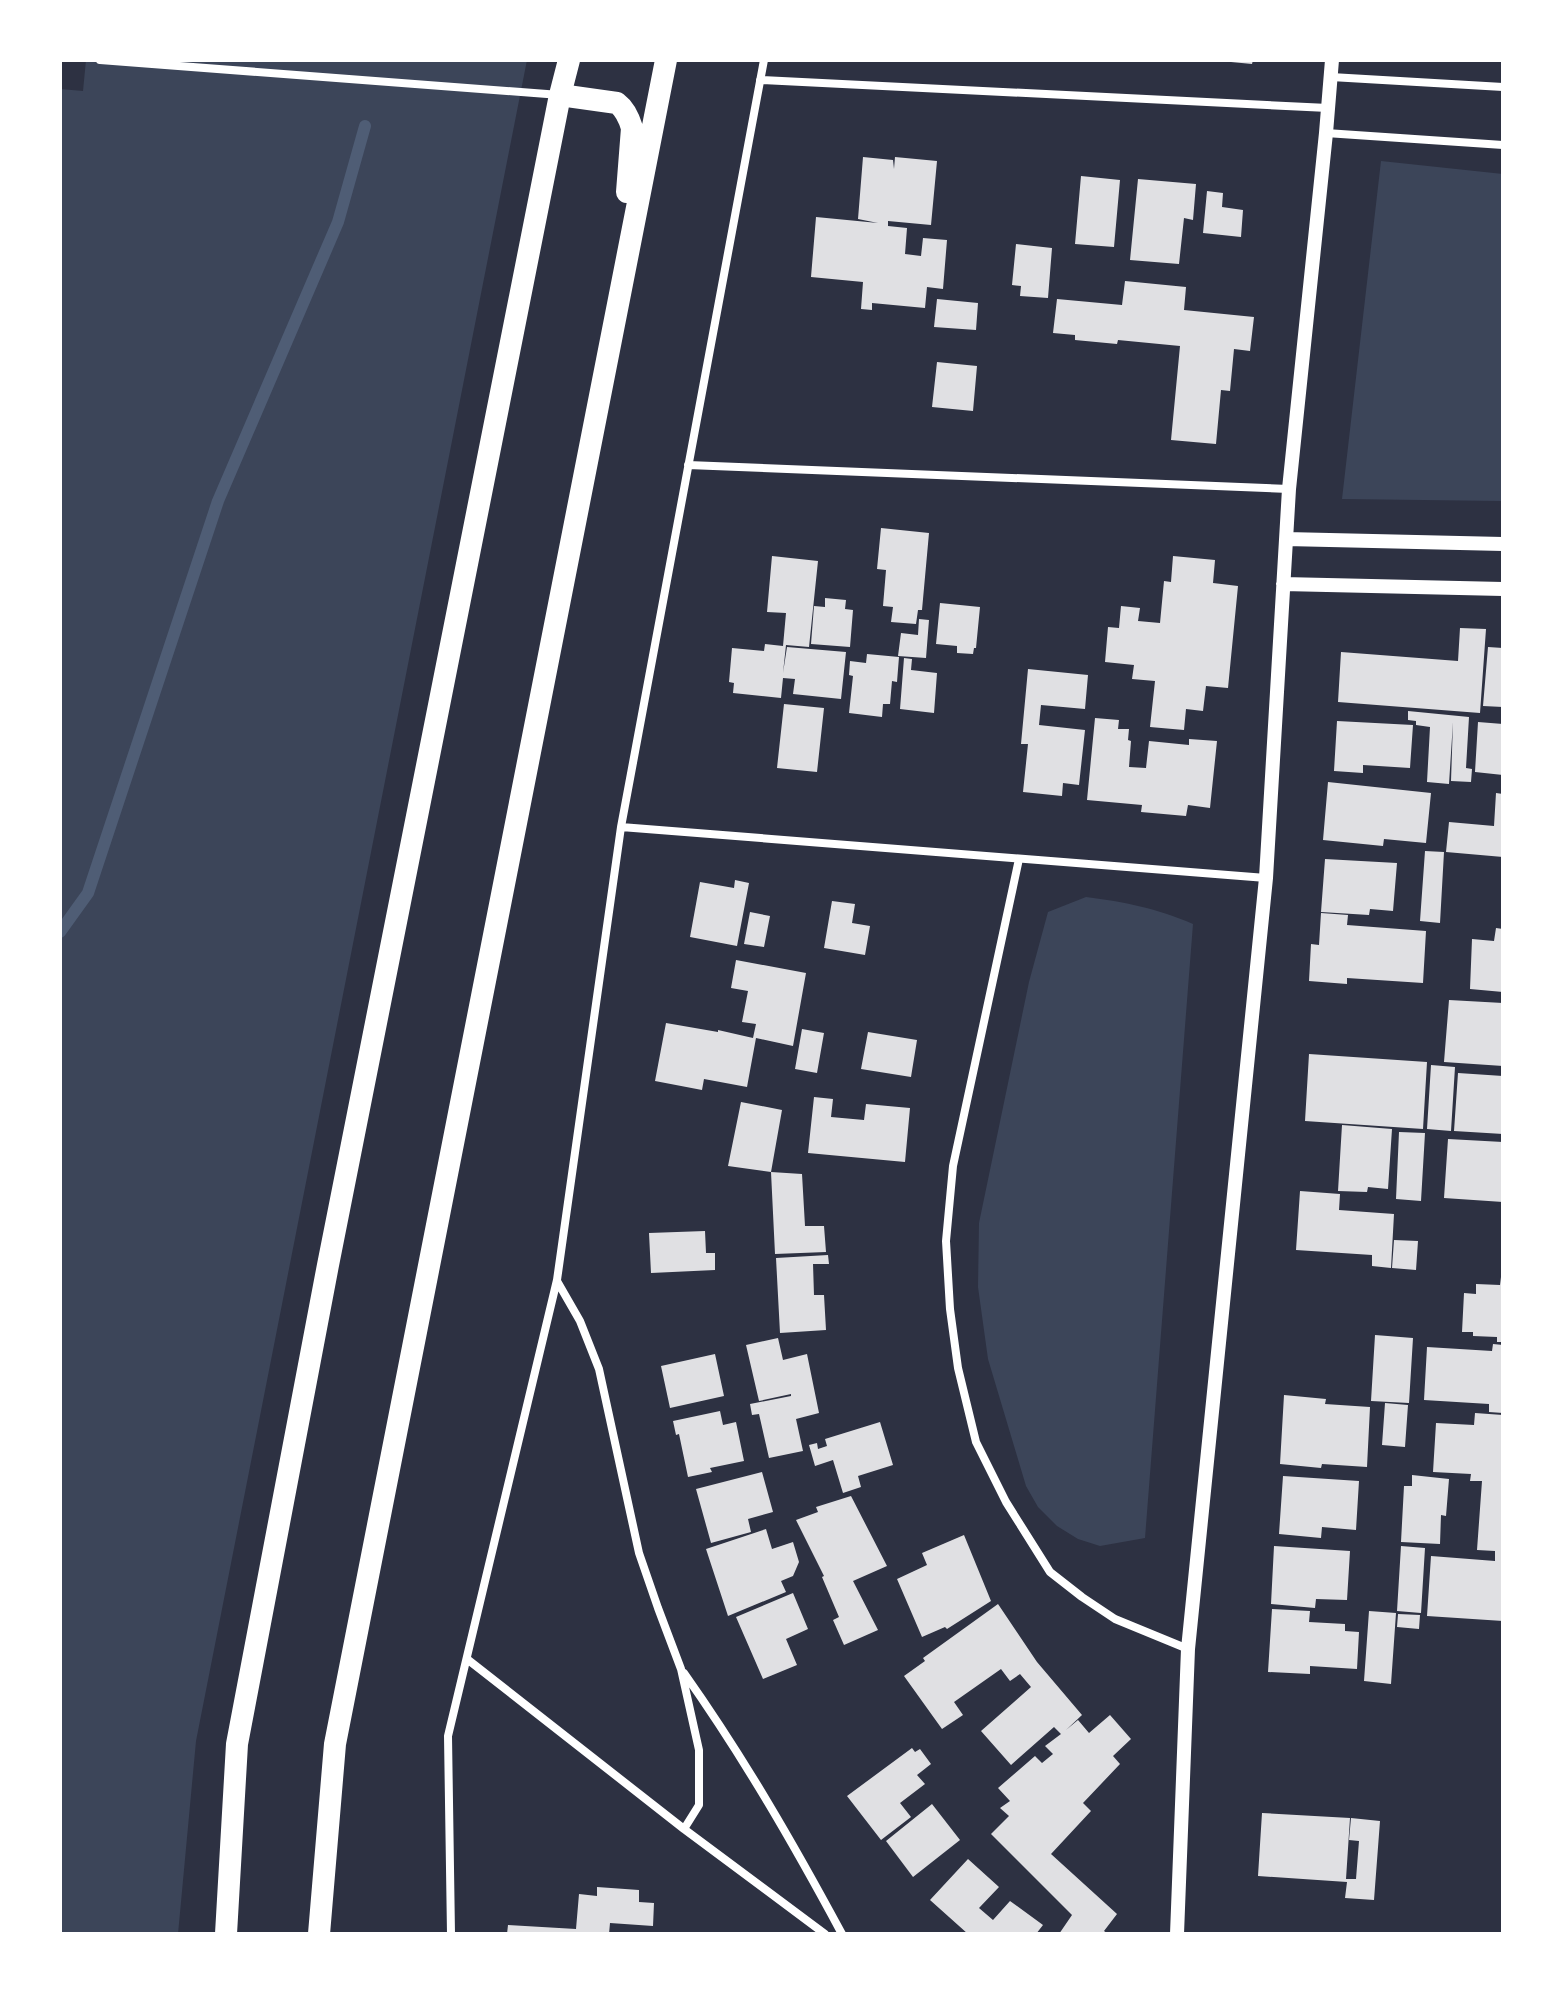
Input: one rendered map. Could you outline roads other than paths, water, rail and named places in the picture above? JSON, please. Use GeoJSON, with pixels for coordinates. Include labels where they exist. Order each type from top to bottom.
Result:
{"type":"FeatureCollection","features":[{"type":"Feature","properties":{"kind":"highway"},"geometry":{"type":"LineString","coordinates":[[226,1934],[237,1744],[328,1265],[569,60]]}},
{"type":"Feature","properties":{"kind":"highway"},"geometry":{"type":"LineString","coordinates":[[319,1934],[335,1744],[666,60]]}},
{"type":"Feature","properties":{"kind":"highway"},"geometry":{"type":"LineString","coordinates":[[560,95],[617,103],[630,120],[632,135],[625,215],[626,257]]}},
{"type":"Feature","properties":{"kind":"street"},"geometry":{"type":"LineString","coordinates":[[100,60],[560,95]]}},
{"type":"Feature","properties":{"kind":"street"},"geometry":{"type":"LineString","coordinates":[[451,1934],[448,1736],[557,1280],[621,827],[764,60]]}},
{"type":"Feature","properties":{"kind":"street"},"geometry":{"type":"LineString","coordinates":[[1178,1934],[1188,1649],[1266,878],[1289,489],[1332,60]]}},
{"type":"Feature","properties":{"kind":"street"},"geometry":{"type":"LineString","coordinates":[[1331,77],[1503,87]]}},
{"type":"Feature","properties":{"kind":"street"},"geometry":{"type":"LineString","coordinates":[[760,80],[1328,108]]}},
{"type":"Feature","properties":{"kind":"street"},"geometry":{"type":"LineString","coordinates":[[1326,133],[1503,145]]}},
{"type":"Feature","properties":{"kind":"street"},"geometry":{"type":"LineString","coordinates":[[688,465],[1289,489]]}},
{"type":"Feature","properties":{"kind":"street"},"geometry":{"type":"LineString","coordinates":[[1286,539],[1503,544]]}},
{"type":"Feature","properties":{"kind":"street"},"geometry":{"type":"LineString","coordinates":[[1283,584],[1503,589]]}},
{"type":"Feature","properties":{"kind":"street"},"geometry":{"type":"LineString","coordinates":[[621,827],[1266,878]]}},
{"type":"Feature","properties":{"kind":"street"},"geometry":{"type":"LineString","coordinates":[[1019,859],[953,1166],[946,1241],[950,1309],[958,1368],[976,1442],[1006,1502],[1050,1572],[1115,1619],[1188,1649]]}},
{"type":"Feature","properties":{"kind":"street"},"geometry":{"type":"LineString","coordinates":[[557,1280],[580,1321],[599,1369],[639,1553],[681,1669],[699,1750],[699,1805],[684,1829]]}},
{"type":"Feature","properties":{"kind":"street"},"geometry":{"type":"LineString","coordinates":[[467,1659],[684,1829],[825,1934]]}},
{"type":"Feature","properties":{"kind":"street"},"geometry":{"type":"LineString","coordinates":[[681,1669],[776,1812],[842,1934]]}},
{"type":"Feature","properties":{"kind":"waterway"},"geometry":{"type":"LineString","coordinates":[[60,932],[88,893],[218,501],[338,222],[365,126]]}}]}
